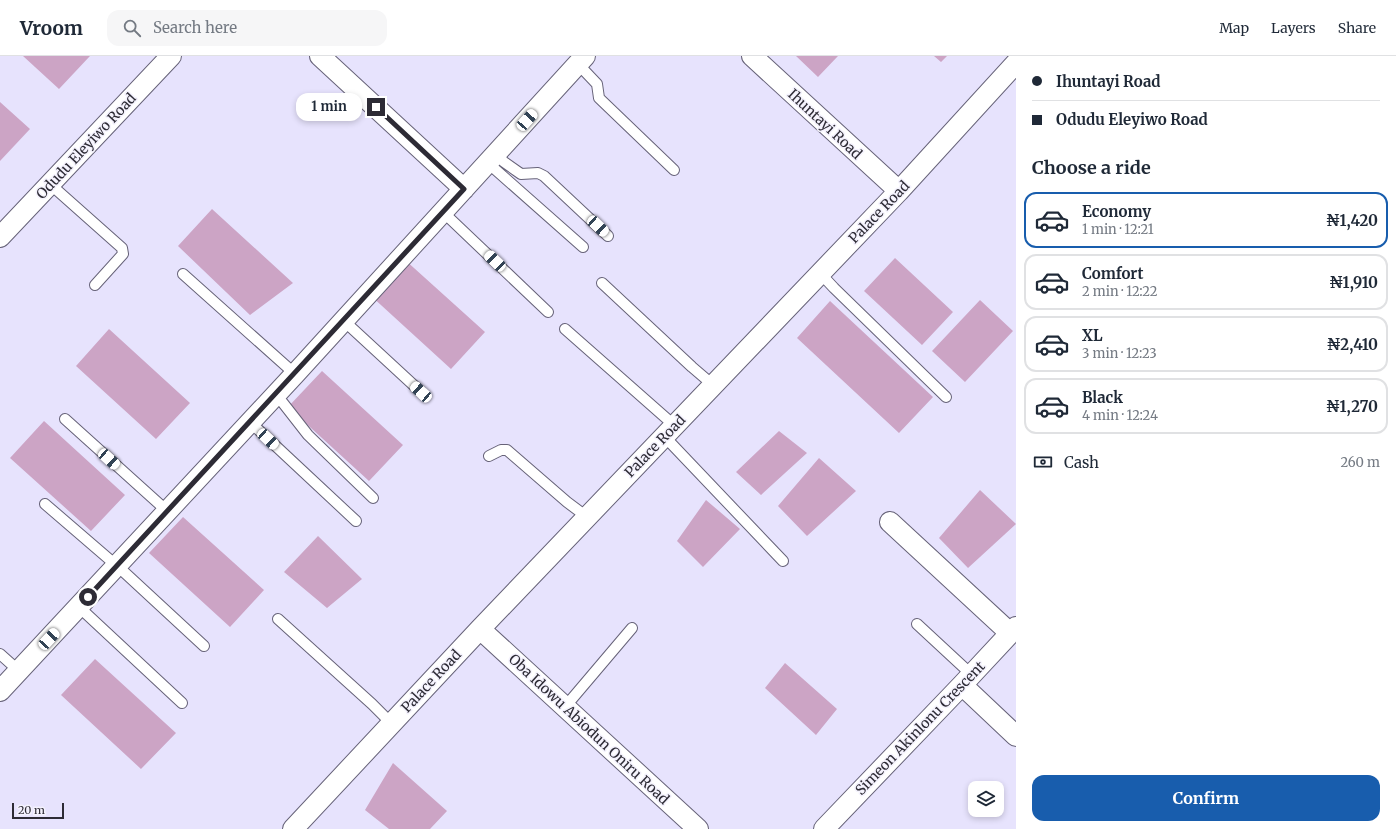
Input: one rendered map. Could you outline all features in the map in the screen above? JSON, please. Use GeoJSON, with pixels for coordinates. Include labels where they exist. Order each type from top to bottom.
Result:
{"type":"FeatureCollection","features":[{"type":"Feature","properties":{"kind":"street","name":"Odudu Eleyiwo Road"},"geometry":{"type":"LineString","coordinates":[[0,237],[171,56]]}},
{"type":"Feature","properties":{"kind":"street"},"geometry":{"type":"LineString","coordinates":[[320,56],[464,189]]}},
{"type":"Feature","properties":{"kind":"street","name":"Ihuntayi Road"},"geometry":{"type":"LineString","coordinates":[[752,56],[899,191]]}},
{"type":"Feature","properties":{"kind":"street"},"geometry":{"type":"LineString","coordinates":[[0,691],[295,374],[582,60]]}},
{"type":"Feature","properties":{"kind":"street","name":"Palace Road"},"geometry":{"type":"LineString","coordinates":[[293,829],[480,629],[899,191],[1016,63]]}},
{"type":"Feature","properties":{"kind":"street"},"geometry":{"type":"LineString","coordinates":[[890,522],[1013,630]]}},
{"type":"Feature","properties":{"kind":"street","name":"Oba Idowu Abiodun Oniru Road"},"geometry":{"type":"LineString","coordinates":[[480,629],[698,829]]}},
{"type":"Feature","properties":{"kind":"street","name":"Simeon Akinlonu Crescent"},"geometry":{"type":"LineString","coordinates":[[824,829],[1013,630]]}},
{"type":"Feature","properties":{"kind":"street"},"geometry":{"type":"LineString","coordinates":[[967,680],[1016,736]]}},
{"type":"Feature","properties":{"kind":"lane"},"geometry":{"type":"LineString","coordinates":[[582,60],[597,84],[599,98],[674,170]]}},
{"type":"Feature","properties":{"kind":"lane"},"geometry":{"type":"LineString","coordinates":[[492,158],[504,162],[521,174],[538,173],[544,176],[608,236]]}},
{"type":"Feature","properties":{"kind":"lane"},"geometry":{"type":"LineString","coordinates":[[492,158],[582,247]]}},
{"type":"Feature","properties":{"kind":"lane"},"geometry":{"type":"LineString","coordinates":[[50,184],[122,248],[123,254],[96,285]]}},
{"type":"Feature","properties":{"kind":"lane"},"geometry":{"type":"LineString","coordinates":[[443,212],[548,312]]}},
{"type":"Feature","properties":{"kind":"lane"},"geometry":{"type":"LineString","coordinates":[[820,273],[946,397]]}},
{"type":"Feature","properties":{"kind":"lane"},"geometry":{"type":"LineString","coordinates":[[183,274],[295,374]]}},
{"type":"Feature","properties":{"kind":"lane"},"geometry":{"type":"LineString","coordinates":[[602,282],[692,368],[713,385]]}},
{"type":"Feature","properties":{"kind":"lane"},"geometry":{"type":"LineString","coordinates":[[343,320],[421,392]]}},
{"type":"Feature","properties":{"kind":"lane"},"geometry":{"type":"LineString","coordinates":[[565,329],[670,431],[783,561]]}},
{"type":"Feature","properties":{"kind":"lane"},"geometry":{"type":"LineString","coordinates":[[275,395],[308,435],[373,498]]}},
{"type":"Feature","properties":{"kind":"lane"},"geometry":{"type":"LineString","coordinates":[[65,419],[167,511]]}},
{"type":"Feature","properties":{"kind":"lane"},"geometry":{"type":"LineString","coordinates":[[250,422],[356,521]]}},
{"type":"Feature","properties":{"kind":"lane"},"geometry":{"type":"LineString","coordinates":[[489,456],[501,450],[507,450],[567,502],[587,517]]}},
{"type":"Feature","properties":{"kind":"lane"},"geometry":{"type":"LineString","coordinates":[[44,504],[116,566],[204,646]]}},
{"type":"Feature","properties":{"kind":"lane"},"geometry":{"type":"LineString","coordinates":[[79,607],[182,703]]}},
{"type":"Feature","properties":{"kind":"lane"},"geometry":{"type":"LineString","coordinates":[[278,619],[392,724]]}},
{"type":"Feature","properties":{"kind":"lane"},"geometry":{"type":"LineString","coordinates":[[917,624],[967,680]]}},
{"type":"Feature","properties":{"kind":"lane"},"geometry":{"type":"LineString","coordinates":[[565,707],[632,628]]}},
{"type":"Feature","properties":{"kind":"lane"},"geometry":{"type":"LineString","coordinates":[[0,654],[19,671]]}},
{"type":"Feature","properties":{"kind":"building"},"geometry":{"type":"Polygon","coordinates":[[[23,56],[90,56],[59,89],[23,56]]]}},
{"type":"Feature","properties":{"kind":"building"},"geometry":{"type":"Polygon","coordinates":[[[796,56],[838,56],[818,77],[796,56]]]}},
{"type":"Feature","properties":{"kind":"building"},"geometry":{"type":"Polygon","coordinates":[[[934,56],[947,56],[941,62],[934,56]]]}},
{"type":"Feature","properties":{"kind":"building"},"geometry":{"type":"Polygon","coordinates":[[[0,102],[30,129],[0,161],[0,102]]]}},
{"type":"Feature","properties":{"kind":"building"},"geometry":{"type":"Polygon","coordinates":[[[212,209],[293,283],[250,315],[178,246],[212,209]]]}},
{"type":"Feature","properties":{"kind":"building"},"geometry":{"type":"Polygon","coordinates":[[[895,258],[953,312],[922,345],[864,291],[895,258]]]}},
{"type":"Feature","properties":{"kind":"building"},"geometry":{"type":"Polygon","coordinates":[[[404,259],[485,332],[451,369],[370,295],[404,259]]]}},
{"type":"Feature","properties":{"kind":"building"},"geometry":{"type":"Polygon","coordinates":[[[980,300],[1013,331],[965,382],[932,351],[980,300]]]}},
{"type":"Feature","properties":{"kind":"building"},"geometry":{"type":"Polygon","coordinates":[[[830,301],[933,397],[899,433],[797,338],[830,301]]]}},
{"type":"Feature","properties":{"kind":"building"},"geometry":{"type":"Polygon","coordinates":[[[109,329],[190,403],[156,439],[76,366],[109,329]]]}},
{"type":"Feature","properties":{"kind":"building"},"geometry":{"type":"Polygon","coordinates":[[[322,371],[403,445],[369,481],[288,407],[322,371]]]}},
{"type":"Feature","properties":{"kind":"building"},"geometry":{"type":"Polygon","coordinates":[[[44,421],[125,495],[91,531],[10,458],[44,421]]]}},
{"type":"Feature","properties":{"kind":"building"},"geometry":{"type":"Polygon","coordinates":[[[779,431],[807,453],[761,495],[736,472],[779,431]]]}},
{"type":"Feature","properties":{"kind":"building"},"geometry":{"type":"Polygon","coordinates":[[[819,458],[856,491],[807,536],[778,506],[819,458]]]}},
{"type":"Feature","properties":{"kind":"building"},"geometry":{"type":"Polygon","coordinates":[[[980,490],[1016,524],[968,568],[939,538],[980,490]]]}},
{"type":"Feature","properties":{"kind":"building"},"geometry":{"type":"Polygon","coordinates":[[[706,500],[740,529],[703,567],[677,541],[706,500]]]}},
{"type":"Feature","properties":{"kind":"building"},"geometry":{"type":"Polygon","coordinates":[[[183,517],[264,590],[230,627],[149,553],[183,517]]]}},
{"type":"Feature","properties":{"kind":"building"},"geometry":{"type":"Polygon","coordinates":[[[318,536],[362,579],[327,608],[284,572],[318,536]]]}},
{"type":"Feature","properties":{"kind":"building"},"geometry":{"type":"Polygon","coordinates":[[[95,659],[176,733],[141,769],[61,695],[95,659]]]}},
{"type":"Feature","properties":{"kind":"building"},"geometry":{"type":"Polygon","coordinates":[[[785,663],[837,709],[816,735],[765,688],[785,663]]]}},
{"type":"Feature","properties":{"kind":"building"},"geometry":{"type":"Polygon","coordinates":[[[393,763],[447,811],[430,829],[389,829],[365,810],[393,763]]]}},
{"type":"Feature","properties":{"kind":"route"},"geometry":{"type":"LineString","coordinates":[[88,597],[464,189],[376,107]]}}]}
